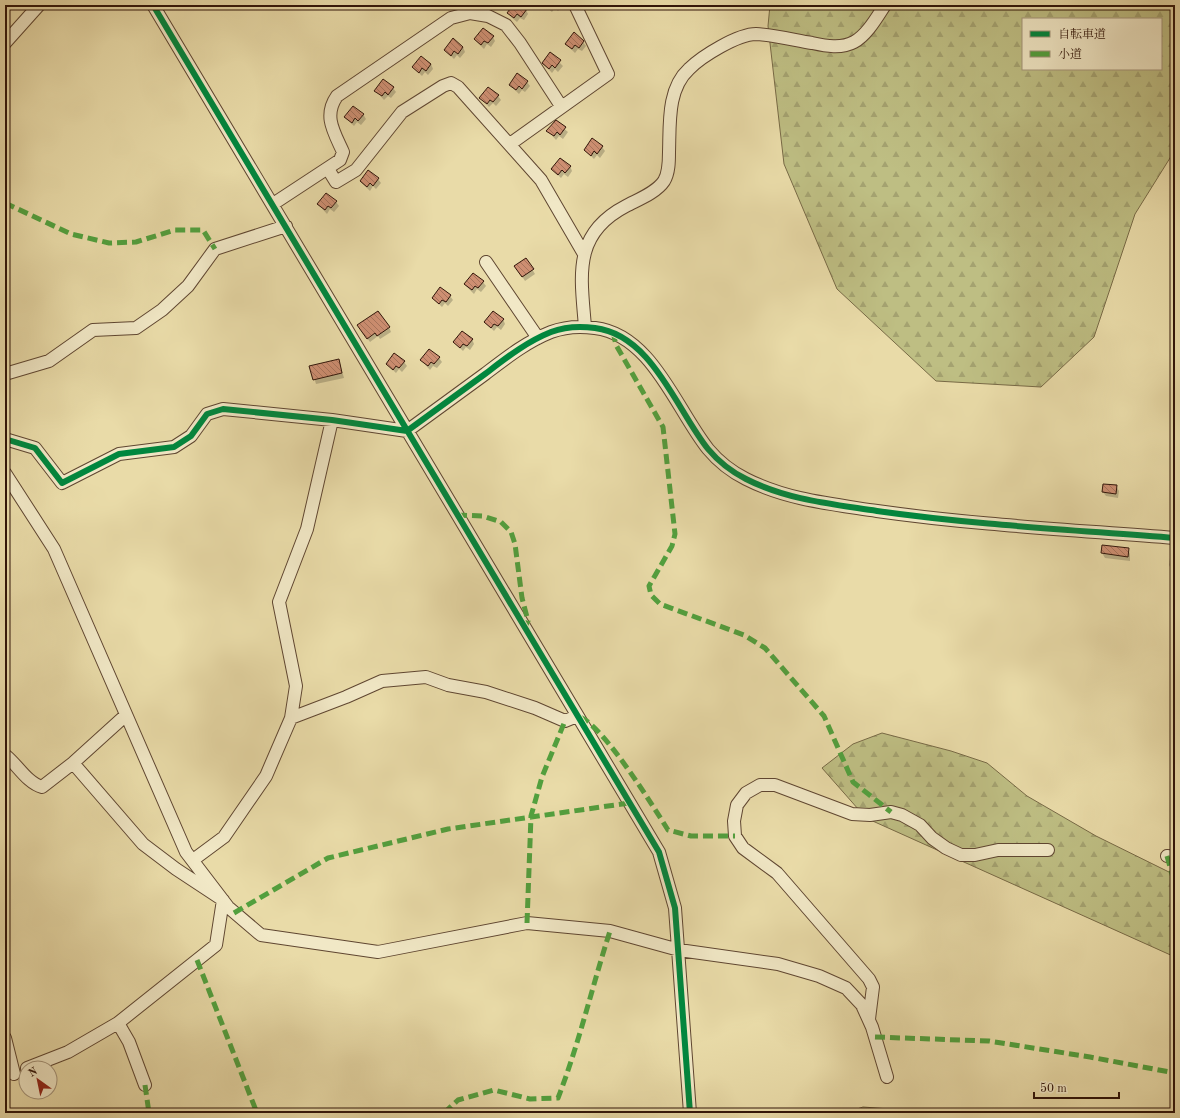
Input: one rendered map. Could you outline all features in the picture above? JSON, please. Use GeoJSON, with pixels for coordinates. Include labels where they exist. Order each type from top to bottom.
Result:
{"type":"FeatureCollection","features":[{"type":"Feature","properties":{"kind":"street"},"geometry":{"type":"LineString","coordinates":[[5,43],[39,5]]}},
{"type":"Feature","properties":{"kind":"street"},"geometry":{"type":"LineString","coordinates":[[153,5],[658,852],[675,908],[690,1113]]}},
{"type":"Feature","properties":{"kind":"street"},"geometry":{"type":"LineString","coordinates":[[510,144],[561,106],[608,74],[575,5]]}},
{"type":"Feature","properties":{"kind":"street"},"geometry":{"type":"LineString","coordinates":[[585,327],[582,282],[584,254],[588,241],[600,224],[618,210],[650,193],[664,182],[668,166],[670,112],[677,84],[689,69],[731,41],[754,34],[837,47],[854,42],[868,29],[885,5]]}},
{"type":"Feature","properties":{"kind":"street"},"geometry":{"type":"LineString","coordinates":[[273,204],[340,160],[343,152],[330,122],[329,113],[331,104],[337,96],[451,18],[476,14],[488,16],[506,25],[520,42],[561,106]]}},
{"type":"Feature","properties":{"kind":"street"},"geometry":{"type":"LineString","coordinates":[[328,169],[336,182],[356,170],[402,112],[443,86],[452,83],[458,87],[541,180],[584,254]]}},
{"type":"Feature","properties":{"kind":"street"},"geometry":{"type":"LineString","coordinates":[[5,374],[49,361],[93,330],[136,328],[162,310],[188,286],[215,249],[286,226]]}},
{"type":"Feature","properties":{"kind":"street"},"geometry":{"type":"LineString","coordinates":[[486,262],[538,338]]}},
{"type":"Feature","properties":{"kind":"street"},"geometry":{"type":"LineString","coordinates":[[5,439],[35,448],[62,483],[119,454],[174,447],[191,436],[207,414],[224,409],[332,420],[407,431],[525,345],[553,331],[575,327],[585,327],[613,332],[628,341],[644,354],[709,451],[724,465],[744,478],[772,491],[813,501],[938,519],[1175,538]]}},
{"type":"Feature","properties":{"kind":"street"},"geometry":{"type":"LineString","coordinates":[[193,860],[224,837],[266,776],[291,718],[296,686],[279,602],[307,529],[332,420]]}},
{"type":"Feature","properties":{"kind":"street"},"geometry":{"type":"LineString","coordinates":[[6,478],[54,549],[186,852],[234,913],[261,935],[378,952],[527,923],[610,931],[679,950],[778,964],[819,976],[846,988],[862,1005],[869,1020],[887,1077]]}},
{"type":"Feature","properties":{"kind":"street"},"geometry":{"type":"LineString","coordinates":[[291,718],[346,697],[382,680],[426,677],[448,685],[486,692],[535,708],[564,721],[577,716]]}},
{"type":"Feature","properties":{"kind":"street"},"geometry":{"type":"LineString","coordinates":[[5,755],[15,763],[34,785],[42,787],[126,715]]}},
{"type":"Feature","properties":{"kind":"street"},"geometry":{"type":"LineString","coordinates":[[72,762],[143,844],[176,869],[223,900]]}},
{"type":"Feature","properties":{"kind":"street"},"geometry":{"type":"LineString","coordinates":[[869,1020],[873,986],[869,979],[777,873],[743,848],[735,836],[734,821],[737,805],[746,793],[760,785],[775,785],[852,814],[870,815],[891,812],[902,815],[920,825],[932,838],[946,848],[961,855],[975,855],[998,850],[1048,850]]}},
{"type":"Feature","properties":{"kind":"street"},"geometry":{"type":"LineString","coordinates":[[48,1060],[68,1052],[118,1023],[216,945],[223,900]]}},
{"type":"Feature","properties":{"kind":"street"},"geometry":{"type":"LineString","coordinates":[[118,1023],[129,1042],[145,1085]]}},
{"type":"Feature","properties":{"kind":"street"},"geometry":{"type":"LineString","coordinates":[[5,1038],[9,1078],[18,1073]]}},
{"type":"Feature","properties":{"kind":"green space"},"geometry":{"type":"Polygon","coordinates":[[[770,5],[1175,5],[1175,150],[1135,214],[1094,337],[1041,387],[936,381],[837,289],[784,164],[768,26],[770,5]]]}},
{"type":"Feature","properties":{"kind":"green space"},"geometry":{"type":"Polygon","coordinates":[[[882,733],[951,751],[987,763],[1027,796],[1096,836],[1175,875],[1175,957],[866,818],[822,768],[853,744],[882,733]]]}},
{"type":"Feature","properties":{"kind":"green space"},"geometry":{"type":"Polygon","coordinates":[[[863,1107],[942,1113],[845,1113],[863,1107]]]}},
{"type":"Feature","properties":{"kind":"building"},"geometry":{"type":"Polygon","coordinates":[[[505,5],[530,5],[521,17],[517,14],[514,18],[507,13],[510,9],[505,5]]]}},
{"type":"Feature","properties":{"kind":"building"},"geometry":{"type":"Polygon","coordinates":[[[483,28],[494,36],[488,43],[484,41],[481,45],[474,39],[483,28]]]}},
{"type":"Feature","properties":{"kind":"building"},"geometry":{"type":"Polygon","coordinates":[[[574,32],[584,41],[579,48],[575,45],[572,49],[565,44],[574,32]]]}},
{"type":"Feature","properties":{"kind":"building"},"geometry":{"type":"Polygon","coordinates":[[[453,38],[463,47],[458,54],[454,51],[451,56],[444,50],[453,38]]]}},
{"type":"Feature","properties":{"kind":"building"},"geometry":{"type":"Polygon","coordinates":[[[550,52],[561,60],[555,68],[552,65],[549,69],[542,63],[550,52]]]}},
{"type":"Feature","properties":{"kind":"building"},"geometry":{"type":"Polygon","coordinates":[[[421,56],[431,64],[426,71],[422,68],[419,73],[412,67],[421,56]]]}},
{"type":"Feature","properties":{"kind":"building"},"geometry":{"type":"Polygon","coordinates":[[[517,73],[528,81],[522,89],[519,86],[516,90],[509,85],[517,73]]]}},
{"type":"Feature","properties":{"kind":"building"},"geometry":{"type":"Polygon","coordinates":[[[383,79],[394,87],[388,95],[385,92],[382,96],[374,91],[383,79]]]}},
{"type":"Feature","properties":{"kind":"building"},"geometry":{"type":"Polygon","coordinates":[[[488,87],[499,95],[493,102],[490,100],[487,104],[479,98],[488,87]]]}},
{"type":"Feature","properties":{"kind":"building"},"geometry":{"type":"Polygon","coordinates":[[[353,106],[364,114],[358,121],[355,118],[352,123],[344,117],[353,106]]]}},
{"type":"Feature","properties":{"kind":"building"},"geometry":{"type":"Polygon","coordinates":[[[556,120],[566,127],[560,135],[557,132],[554,136],[546,131],[556,120]]]}},
{"type":"Feature","properties":{"kind":"building"},"geometry":{"type":"Polygon","coordinates":[[[592,138],[603,146],[597,154],[594,151],[591,156],[584,150],[592,138]]]}},
{"type":"Feature","properties":{"kind":"building"},"geometry":{"type":"Polygon","coordinates":[[[560,158],[571,166],[565,173],[562,170],[558,175],[551,169],[560,158]]]}},
{"type":"Feature","properties":{"kind":"building"},"geometry":{"type":"Polygon","coordinates":[[[368,170],[379,178],[373,186],[370,183],[367,187],[360,181],[368,170]]]}},
{"type":"Feature","properties":{"kind":"building"},"geometry":{"type":"Polygon","coordinates":[[[326,193],[337,201],[331,208],[328,206],[325,210],[317,204],[326,193]]]}},
{"type":"Feature","properties":{"kind":"building"},"geometry":{"type":"Polygon","coordinates":[[[526,258],[534,269],[522,277],[514,266],[526,258]]]}},
{"type":"Feature","properties":{"kind":"building"},"geometry":{"type":"Polygon","coordinates":[[[473,273],[484,281],[478,288],[475,286],[472,290],[464,284],[473,273]]]}},
{"type":"Feature","properties":{"kind":"building"},"geometry":{"type":"Polygon","coordinates":[[[440,287],[451,295],[446,302],[442,300],[439,304],[432,298],[440,287]]]}},
{"type":"Feature","properties":{"kind":"building"},"geometry":{"type":"Polygon","coordinates":[[[378,311],[390,327],[377,336],[375,333],[367,339],[357,325],[378,311]]]}},
{"type":"Feature","properties":{"kind":"building"},"geometry":{"type":"Polygon","coordinates":[[[493,311],[504,319],[498,326],[494,324],[491,328],[484,322],[493,311]]]}},
{"type":"Feature","properties":{"kind":"building"},"geometry":{"type":"Polygon","coordinates":[[[462,331],[473,339],[467,346],[463,344],[460,348],[453,342],[462,331]]]}},
{"type":"Feature","properties":{"kind":"building"},"geometry":{"type":"Polygon","coordinates":[[[429,349],[440,357],[434,364],[431,362],[428,366],[420,360],[429,349]]]}},
{"type":"Feature","properties":{"kind":"building"},"geometry":{"type":"Polygon","coordinates":[[[394,353],[405,361],[399,368],[396,366],[393,370],[386,364],[394,353]]]}},
{"type":"Feature","properties":{"kind":"building"},"geometry":{"type":"Polygon","coordinates":[[[339,359],[342,373],[313,380],[309,366],[339,359]]]}},
{"type":"Feature","properties":{"kind":"building"},"geometry":{"type":"Polygon","coordinates":[[[1103,484],[1117,485],[1116,494],[1102,492],[1103,484]]]}},
{"type":"Feature","properties":{"kind":"building"},"geometry":{"type":"Polygon","coordinates":[[[1102,545],[1129,548],[1128,557],[1101,553],[1102,545]]]}},
{"type":"Feature","properties":{"kind":"marked path"},"geometry":{"type":"LineString","coordinates":[[5,203],[71,234],[109,243],[136,242],[175,230],[203,230],[215,249]]}},
{"type":"Feature","properties":{"kind":"marked path"},"geometry":{"type":"LineString","coordinates":[[613,332],[616,345],[663,427],[675,534],[672,546],[649,586],[651,595],[660,604],[744,635],[765,648],[824,716],[853,782],[891,812]]}},
{"type":"Feature","properties":{"kind":"marked path"},"geometry":{"type":"LineString","coordinates":[[457,515],[483,516],[501,522],[511,532],[515,544],[522,598],[528,621],[524,629]]}},
{"type":"Feature","properties":{"kind":"marked path"},"geometry":{"type":"LineString","coordinates":[[580,717],[590,724],[614,751],[640,786],[668,830],[691,836],[735,836]]}},
{"type":"Feature","properties":{"kind":"marked path"},"geometry":{"type":"LineString","coordinates":[[527,923],[531,816],[542,777],[565,721]]}},
{"type":"Feature","properties":{"kind":"marked path"},"geometry":{"type":"LineString","coordinates":[[234,913],[328,858],[448,829],[629,803]]}},
{"type":"Feature","properties":{"kind":"marked path"},"geometry":{"type":"LineString","coordinates":[[1167,856],[1175,885]]}},
{"type":"Feature","properties":{"kind":"marked path"},"geometry":{"type":"LineString","coordinates":[[444,1113],[458,1100],[494,1090],[530,1099],[558,1098],[566,1078],[610,931]]}},
{"type":"Feature","properties":{"kind":"marked path"},"geometry":{"type":"LineString","coordinates":[[197,960],[257,1113]]}},
{"type":"Feature","properties":{"kind":"marked path"},"geometry":{"type":"LineString","coordinates":[[875,1037],[989,1041],[1090,1057],[1175,1073]]}},
{"type":"Feature","properties":{"kind":"marked path"},"geometry":{"type":"LineString","coordinates":[[145,1085],[149,1113]]}},
{"type":"Feature","properties":{"kind":"cycle path"},"geometry":{"type":"LineString","coordinates":[[153,5],[659,852],[675,908],[690,1113]]}},
{"type":"Feature","properties":{"kind":"cycle path"},"geometry":{"type":"LineString","coordinates":[[5,439],[35,448],[62,483],[119,454],[174,447],[191,436],[207,414],[223,409],[332,420],[407,431],[525,345],[542,336],[561,329],[590,327],[615,334],[632,344],[661,376],[696,433],[716,458],[741,476],[777,492],[794,497],[827,503],[914,516],[989,524],[1175,538]]}}]}
